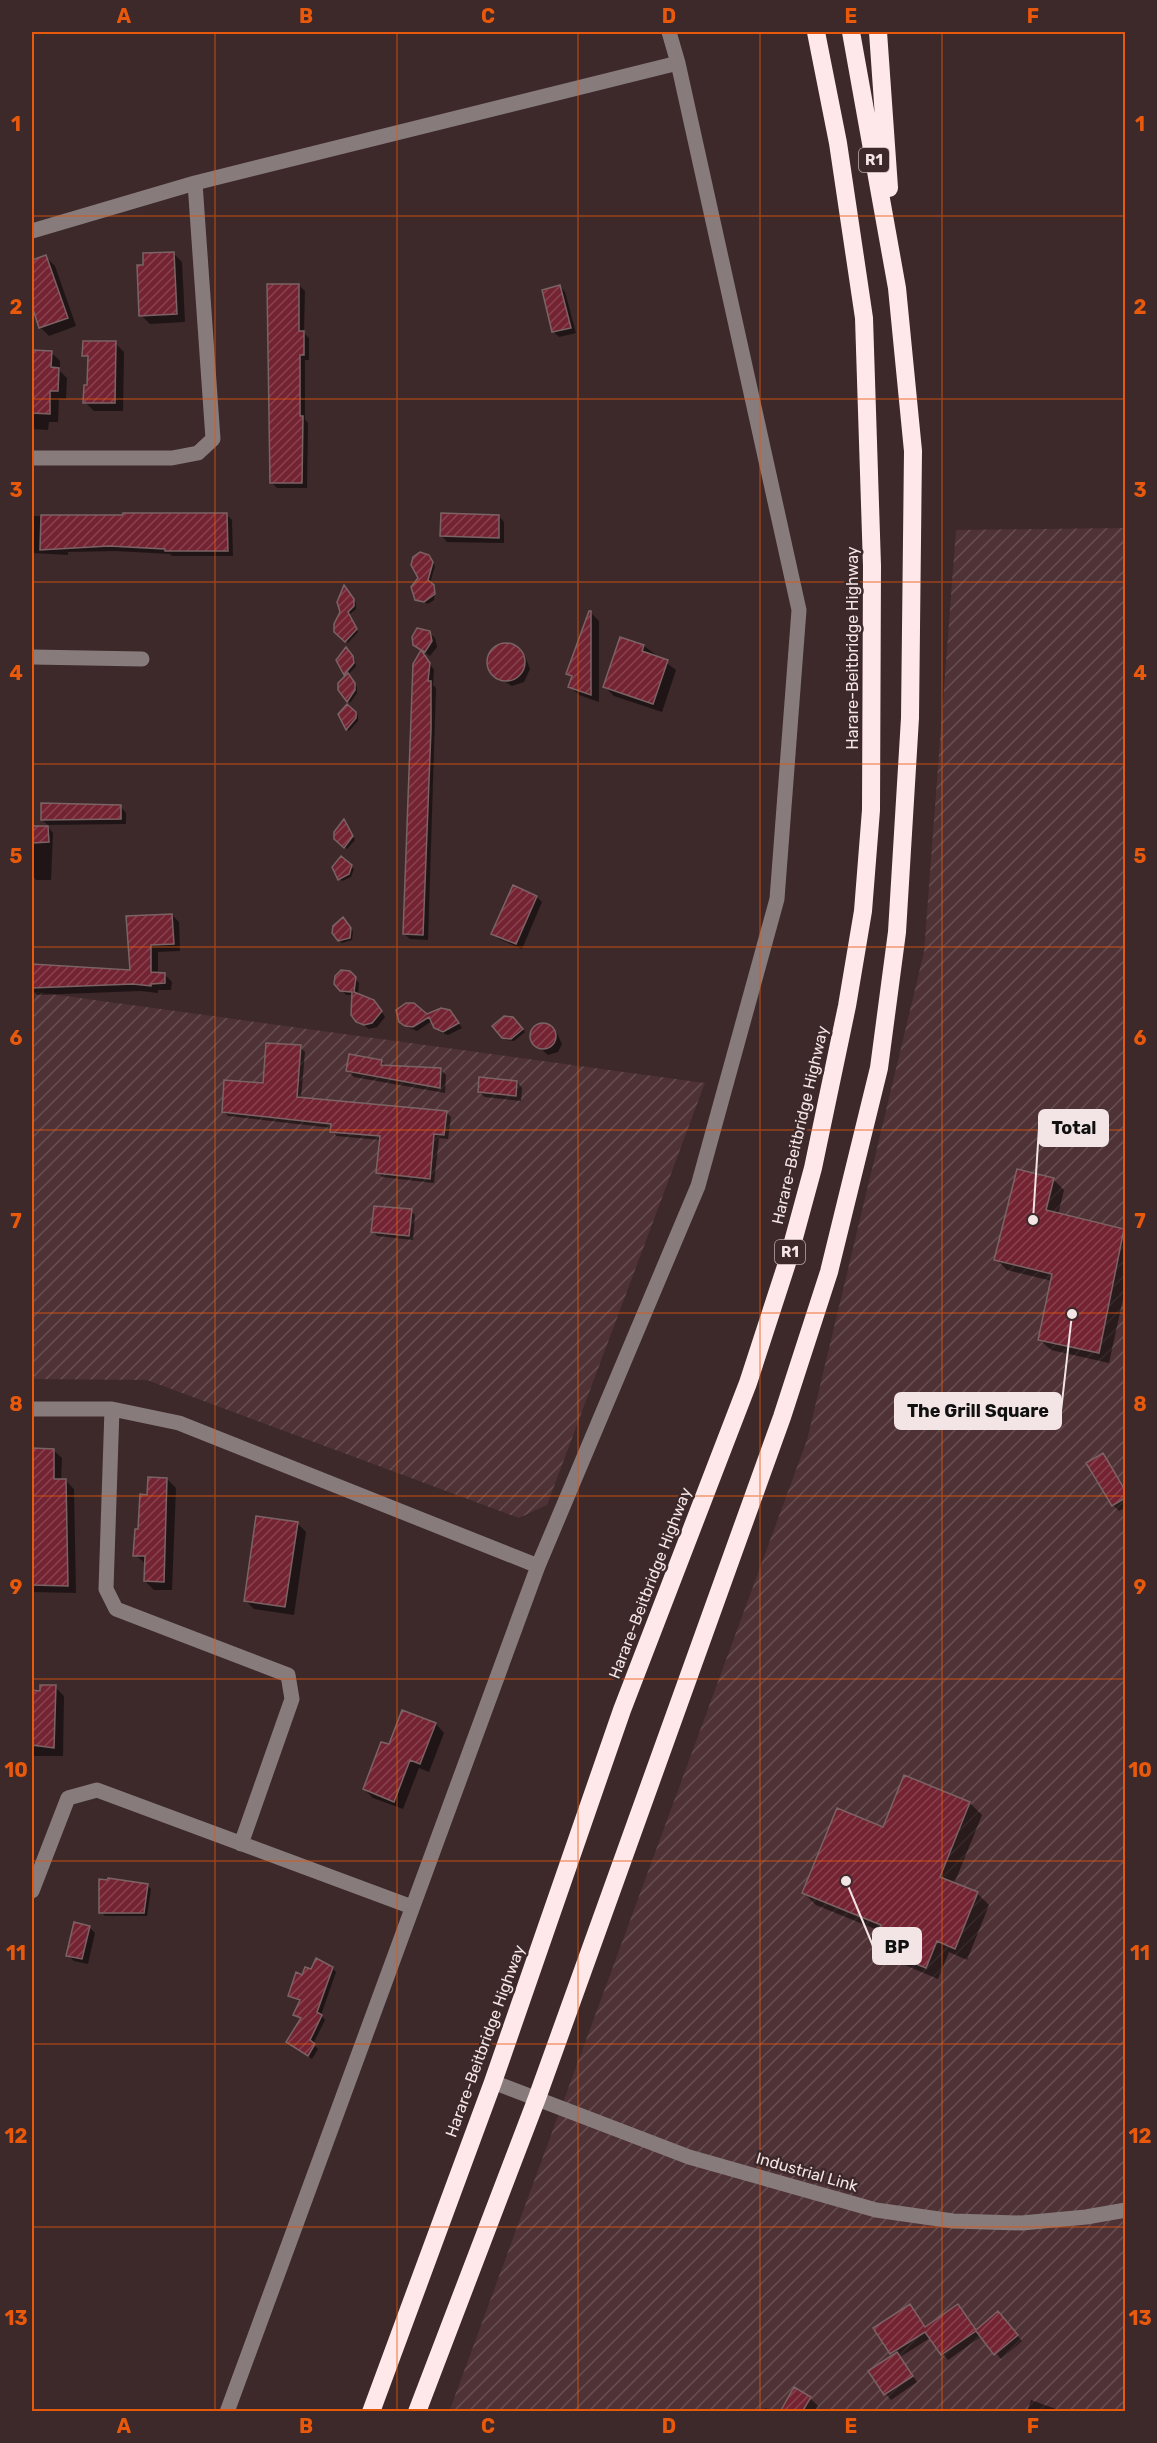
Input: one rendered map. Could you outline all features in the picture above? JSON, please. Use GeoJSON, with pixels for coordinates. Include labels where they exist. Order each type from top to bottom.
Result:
{"type":"FeatureCollection","features":[{"type":"Feature","properties":{"kind":"highway","name":"Harare-Beitbridge Highway"},"geometry":{"type":"LineString","coordinates":[[371,2412],[493,2082],[622,1710],[748,1383],[788,1260],[813,1168],[847,1006],[863,911],[871,810],[872,589],[864,318],[838,143],[816,32]]}},
{"type":"Feature","properties":{"kind":"highway","name":"R1"},"geometry":{"type":"LineString","coordinates":[[851,32],[897,288]]}},
{"type":"Feature","properties":{"kind":"highway","name":"R1"},"geometry":{"type":"LineString","coordinates":[[417,2412],[537,2098],[782,1417],[828,1272],[872,1104],[897,932],[910,718],[912,451],[878,32]]}},
{"type":"Feature","properties":{"kind":"street"},"geometry":{"type":"LineString","coordinates":[[226,2412],[538,1566],[698,1186],[777,899],[799,610],[678,63],[669,32]]}},
{"type":"Feature","properties":{"kind":"street"},"geometry":{"type":"LineString","coordinates":[[32,231],[195,183],[678,63]]}},
{"type":"Feature","properties":{"kind":"street"},"geometry":{"type":"LineString","coordinates":[[32,458],[172,458],[198,453],[213,439],[195,183]]}},
{"type":"Feature","properties":{"kind":"street"},"geometry":{"type":"LineString","coordinates":[[32,657],[142,659]]}},
{"type":"Feature","properties":{"kind":"street"},"geometry":{"type":"LineString","coordinates":[[32,1409],[112,1409],[179,1423],[538,1566]]}},
{"type":"Feature","properties":{"kind":"street"},"geometry":{"type":"LineString","coordinates":[[112,1409],[106,1589],[116,1609],[288,1675],[292,1700],[241,1844]]}},
{"type":"Feature","properties":{"kind":"street"},"geometry":{"type":"LineString","coordinates":[[32,1891],[68,1798],[97,1790],[412,1907]]}},
{"type":"Feature","properties":{"kind":"street","name":"Industrial Link"},"geometry":{"type":"LineString","coordinates":[[493,2082],[689,2157],[876,2210],[953,2221],[1022,2223],[1086,2217],[1125,2210]]}},
{"type":"Feature","properties":{"kind":"shaded area"},"geometry":{"type":"Polygon","coordinates":[[[1125,528],[1125,2411],[449,2412],[807,1440],[924,952],[956,530],[1125,528]]]}},
{"type":"Feature","properties":{"kind":"shaded area"},"geometry":{"type":"Polygon","coordinates":[[[36,992],[705,1083],[547,1505],[519,1518],[147,1380],[32,1379],[32,1013],[36,992]]]}},
{"type":"Feature","properties":{"kind":"building"},"geometry":{"type":"Polygon","coordinates":[[[174,252],[177,314],[139,316],[137,265],[143,265],[143,253],[174,252]]]}},
{"type":"Feature","properties":{"kind":"building"},"geometry":{"type":"Polygon","coordinates":[[[46,255],[68,318],[39,328],[32,306],[32,260],[46,255]]]}},
{"type":"Feature","properties":{"kind":"building"},"geometry":{"type":"Polygon","coordinates":[[[267,284],[299,284],[299,331],[304,331],[304,355],[300,355],[300,416],[303,416],[302,483],[270,483],[267,284]]]}},
{"type":"Feature","properties":{"kind":"building"},"geometry":{"type":"Polygon","coordinates":[[[560,285],[571,328],[552,332],[542,290],[560,285]]]}},
{"type":"Feature","properties":{"kind":"building"},"geometry":{"type":"Polygon","coordinates":[[[83,341],[116,341],[115,403],[83,403],[84,385],[87,385],[88,356],[82,356],[83,341]]]}},
{"type":"Feature","properties":{"kind":"building"},"geometry":{"type":"Polygon","coordinates":[[[32,350],[52,351],[51,367],[59,368],[58,391],[50,391],[50,414],[32,413],[32,350]]]}},
{"type":"Feature","properties":{"kind":"building"},"geometry":{"type":"Polygon","coordinates":[[[123,513],[227,513],[228,551],[165,551],[165,549],[109,546],[40,550],[41,515],[122,515],[123,513]]]}},
{"type":"Feature","properties":{"kind":"building"},"geometry":{"type":"Polygon","coordinates":[[[441,513],[499,515],[499,538],[440,536],[441,513]]]}},
{"type":"Feature","properties":{"kind":"building"},"geometry":{"type":"Polygon","coordinates":[[[420,552],[429,555],[433,562],[428,580],[434,585],[435,594],[424,602],[415,600],[411,587],[418,578],[411,565],[413,557],[420,552]]]}},
{"type":"Feature","properties":{"kind":"building"},"geometry":{"type":"Polygon","coordinates":[[[344,585],[354,599],[354,606],[348,612],[357,629],[345,642],[334,632],[334,624],[340,612],[337,602],[344,585]]]}},
{"type":"Feature","properties":{"kind":"building"},"geometry":{"type":"Polygon","coordinates":[[[589,611],[591,611],[591,695],[568,687],[572,676],[566,674],[589,611]]]}},
{"type":"Feature","properties":{"kind":"building"},"geometry":{"type":"Polygon","coordinates":[[[417,628],[430,631],[432,641],[425,652],[413,645],[412,637],[417,628]]]}},
{"type":"Feature","properties":{"kind":"building"},"geometry":{"type":"Polygon","coordinates":[[[620,637],[644,645],[642,651],[668,660],[653,704],[603,687],[620,637]]]}},
{"type":"Feature","properties":{"kind":"building"},"geometry":{"type":"Polygon","coordinates":[[[506,643],[520,648],[525,662],[520,676],[506,681],[492,676],[487,662],[492,648],[506,643]]]}},
{"type":"Feature","properties":{"kind":"building"},"geometry":{"type":"Polygon","coordinates":[[[346,647],[353,656],[354,663],[344,675],[336,660],[346,647]]]}},
{"type":"Feature","properties":{"kind":"building"},"geometry":{"type":"Polygon","coordinates":[[[421,650],[430,663],[428,681],[431,681],[423,935],[403,934],[413,664],[421,650]]]}},
{"type":"Feature","properties":{"kind":"building"},"geometry":{"type":"Polygon","coordinates":[[[348,673],[355,683],[355,690],[347,702],[338,690],[338,683],[348,673]]]}},
{"type":"Feature","properties":{"kind":"building"},"geometry":{"type":"Polygon","coordinates":[[[347,704],[356,712],[356,718],[346,730],[338,714],[347,704]]]}},
{"type":"Feature","properties":{"kind":"building"},"geometry":{"type":"Polygon","coordinates":[[[41,803],[121,805],[121,819],[41,820],[41,803]]]}},
{"type":"Feature","properties":{"kind":"building"},"geometry":{"type":"Polygon","coordinates":[[[344,819],[353,836],[344,848],[334,839],[334,832],[344,819]]]}},
{"type":"Feature","properties":{"kind":"building"},"geometry":{"type":"Polygon","coordinates":[[[32,826],[48,826],[49,842],[32,843],[32,826]]]}},
{"type":"Feature","properties":{"kind":"building"},"geometry":{"type":"Polygon","coordinates":[[[341,856],[352,865],[349,874],[338,880],[332,867],[341,856]]]}},
{"type":"Feature","properties":{"kind":"building"},"geometry":{"type":"Polygon","coordinates":[[[513,885],[537,896],[516,944],[491,934],[513,885]]]}},
{"type":"Feature","properties":{"kind":"building"},"geometry":{"type":"Polygon","coordinates":[[[172,914],[174,944],[151,945],[151,972],[165,973],[165,983],[151,984],[151,986],[133,984],[32,988],[32,964],[130,970],[126,916],[172,914]]]}},
{"type":"Feature","properties":{"kind":"building"},"geometry":{"type":"Polygon","coordinates":[[[343,917],[351,928],[350,938],[338,941],[332,933],[333,926],[343,917]]]}},
{"type":"Feature","properties":{"kind":"building"},"geometry":{"type":"Polygon","coordinates":[[[341,970],[350,971],[356,977],[354,992],[374,1000],[382,1011],[372,1023],[364,1025],[356,1022],[351,1015],[352,992],[340,991],[334,984],[335,976],[341,970]]]}},
{"type":"Feature","properties":{"kind":"building"},"geometry":{"type":"Polygon","coordinates":[[[406,1003],[414,1003],[427,1014],[441,1008],[450,1010],[459,1023],[443,1032],[434,1028],[429,1017],[413,1027],[405,1026],[399,1022],[396,1010],[406,1003]]]}},
{"type":"Feature","properties":{"kind":"building"},"geometry":{"type":"Polygon","coordinates":[[[504,1016],[513,1017],[523,1029],[511,1039],[502,1038],[492,1026],[504,1016]]]}},
{"type":"Feature","properties":{"kind":"building"},"geometry":{"type":"Polygon","coordinates":[[[543,1023],[553,1026],[556,1036],[553,1046],[543,1049],[533,1046],[530,1036],[533,1026],[543,1023]]]}},
{"type":"Feature","properties":{"kind":"building"},"geometry":{"type":"Polygon","coordinates":[[[266,1043],[301,1045],[297,1097],[447,1111],[444,1135],[434,1134],[430,1179],[376,1173],[380,1136],[330,1132],[331,1124],[222,1112],[224,1080],[263,1083],[266,1043]]]}},
{"type":"Feature","properties":{"kind":"building"},"geometry":{"type":"Polygon","coordinates":[[[349,1054],[382,1060],[381,1065],[441,1068],[440,1088],[346,1071],[349,1054]]]}},
{"type":"Feature","properties":{"kind":"building"},"geometry":{"type":"Polygon","coordinates":[[[479,1077],[517,1081],[516,1096],[478,1092],[479,1077]]]}},
{"type":"Feature","properties":{"kind":"building"},"geometry":{"type":"Polygon","coordinates":[[[1017,1169],[1054,1178],[1046,1210],[1124,1229],[1099,1353],[1038,1340],[1052,1274],[994,1260],[1017,1169]]]}},
{"type":"Feature","properties":{"kind":"building"},"geometry":{"type":"Polygon","coordinates":[[[374,1206],[412,1209],[409,1236],[371,1232],[374,1206]]]}},
{"type":"Feature","properties":{"kind":"building"},"geometry":{"type":"Polygon","coordinates":[[[32,1448],[54,1449],[54,1479],[66,1479],[68,1586],[32,1585],[32,1448]]]}},
{"type":"Feature","properties":{"kind":"building"},"geometry":{"type":"Polygon","coordinates":[[[1103,1453],[1125,1490],[1125,1498],[1112,1506],[1086,1463],[1103,1453]]]}},
{"type":"Feature","properties":{"kind":"building"},"geometry":{"type":"Polygon","coordinates":[[[148,1477],[167,1478],[164,1582],[144,1581],[145,1556],[133,1556],[135,1529],[138,1529],[140,1494],[147,1495],[148,1477]]]}},
{"type":"Feature","properties":{"kind":"building"},"geometry":{"type":"Polygon","coordinates":[[[256,1516],[298,1522],[285,1607],[244,1601],[256,1516]]]}},
{"type":"Feature","properties":{"kind":"building"},"geometry":{"type":"Polygon","coordinates":[[[40,1685],[56,1685],[54,1748],[32,1745],[32,1690],[40,1691],[40,1685]]]}},
{"type":"Feature","properties":{"kind":"building"},"geometry":{"type":"Polygon","coordinates":[[[402,1710],[436,1723],[420,1764],[410,1760],[394,1802],[363,1789],[381,1742],[389,1744],[402,1710]]]}},
{"type":"Feature","properties":{"kind":"building"},"geometry":{"type":"Polygon","coordinates":[[[904,1775],[970,1802],[940,1877],[978,1892],[955,1949],[937,1941],[926,1968],[872,1946],[881,1925],[802,1893],[837,1808],[883,1827],[904,1775]]]}},
{"type":"Feature","properties":{"kind":"building"},"geometry":{"type":"Polygon","coordinates":[[[108,1878],[148,1884],[144,1913],[99,1913],[99,1879],[107,1880],[108,1878]]]}},
{"type":"Feature","properties":{"kind":"building"},"geometry":{"type":"Polygon","coordinates":[[[74,1922],[90,1926],[82,1959],[66,1956],[74,1922]]]}},
{"type":"Feature","properties":{"kind":"building"},"geometry":{"type":"Polygon","coordinates":[[[316,1958],[333,1967],[317,2012],[322,2015],[310,2040],[315,2044],[308,2056],[286,2042],[301,2018],[293,2015],[300,2000],[288,1996],[296,1972],[302,1975],[305,1967],[311,1969],[316,1958]]]}},
{"type":"Feature","properties":{"kind":"building"},"geometry":{"type":"Polygon","coordinates":[[[910,2304],[925,2327],[958,2304],[976,2330],[998,2311],[1018,2335],[994,2355],[976,2331],[941,2355],[925,2332],[890,2354],[873,2328],[910,2304]]]}},
{"type":"Feature","properties":{"kind":"building"},"geometry":{"type":"Polygon","coordinates":[[[897,2352],[913,2376],[884,2395],[868,2371],[897,2352]]]}},
{"type":"Feature","properties":{"kind":"building"},"geometry":{"type":"Polygon","coordinates":[[[794,2387],[811,2397],[802,2412],[780,2412],[794,2387]]]}},
{"type":"Feature","properties":{"kind":"place","name":"Total"},"geometry":{"type":"Point","coordinates":[1033,1220]}},
{"type":"Feature","properties":{"kind":"place","name":"The Grill Square"},"geometry":{"type":"Point","coordinates":[1072,1314]}},
{"type":"Feature","properties":{"kind":"place","name":"BP"},"geometry":{"type":"Point","coordinates":[846,1881]}}]}
